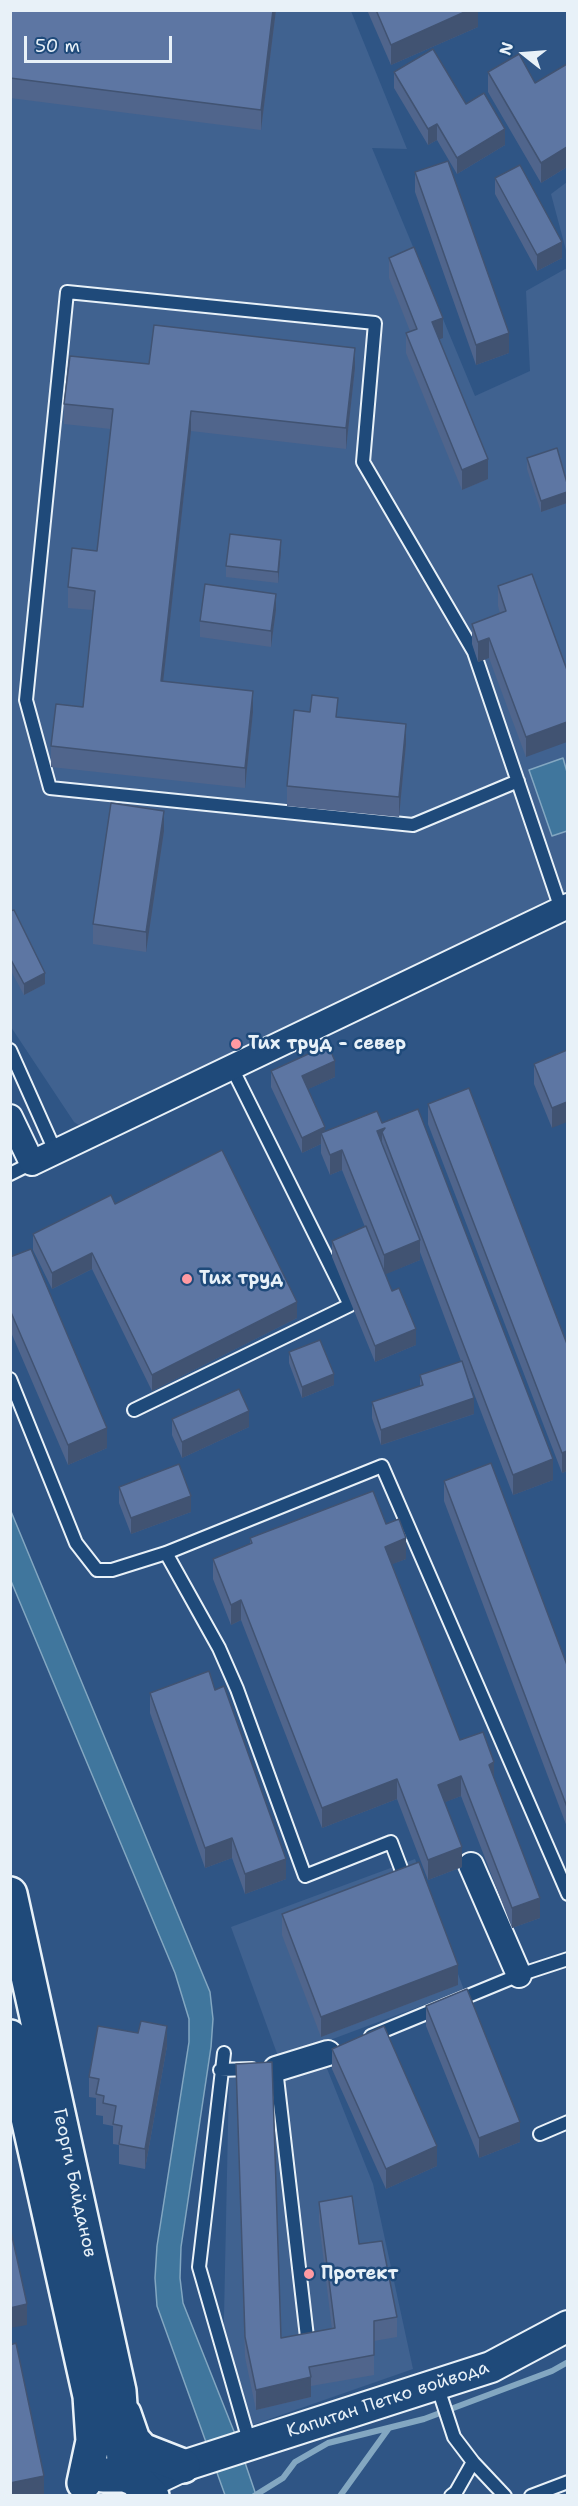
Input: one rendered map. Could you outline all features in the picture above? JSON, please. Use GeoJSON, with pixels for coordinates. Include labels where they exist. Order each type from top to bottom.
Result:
{"type":"FeatureCollection","features":[{"type":"Feature","properties":{"kind":"main road","name":"Георги Байданов"},"geometry":{"type":"LineString","coordinates":[[10,1894],[121,2403],[147,2488]]}},
{"type":"Feature","properties":{"kind":"main road","name":"Георги Байданов"},"geometry":{"type":"LineString","coordinates":[[10,2037],[90,2396],[93,2441],[75,2491]]}},
{"type":"Feature","properties":{"kind":"main road"},"geometry":{"type":"LineString","coordinates":[[121,2403],[133,2440],[142,2450],[193,2464]]}},
{"type":"Feature","properties":{"kind":"main road"},"geometry":{"type":"LineString","coordinates":[[75,2491],[104,2475],[147,2488]]}},
{"type":"Feature","properties":{"kind":"street"},"geometry":{"type":"LineString","coordinates":[[10,1118],[21,1168],[564,907]]}},
{"type":"Feature","properties":{"kind":"street"},"geometry":{"type":"LineString","coordinates":[[471,1865],[519,1975]]}},
{"type":"Feature","properties":{"kind":"street"},"geometry":{"type":"LineString","coordinates":[[276,2069],[334,2051]]}},
{"type":"Feature","properties":{"kind":"street","name":"Капитан Петко войвода"},"geometry":{"type":"LineString","coordinates":[[147,2488],[193,2464],[250,2445],[441,2397],[567,2326]]}},
{"type":"Feature","properties":{"kind":"lane"},"geometry":{"type":"LineString","coordinates":[[518,781],[413,825],[50,788],[26,700],[67,292],[375,323],[363,462],[474,652],[564,907]]}},
{"type":"Feature","properties":{"kind":"lane"},"geometry":{"type":"LineString","coordinates":[[10,1050],[56,1153]]}},
{"type":"Feature","properties":{"kind":"lane"},"geometry":{"type":"LineString","coordinates":[[134,1410],[350,1305],[232,1068]]}},
{"type":"Feature","properties":{"kind":"lane"},"geometry":{"type":"LineString","coordinates":[[10,1378],[76,1543],[86,1559],[98,1570],[112,1570],[166,1553],[382,1466],[567,1894]]}},
{"type":"Feature","properties":{"kind":"lane"},"geometry":{"type":"LineString","coordinates":[[166,1553],[219,1648],[237,1689],[305,1876],[391,1842],[402,1871]]}},
{"type":"Feature","properties":{"kind":"lane"},"geometry":{"type":"LineString","coordinates":[[360,2040],[519,1975],[567,1959]]}},
{"type":"Feature","properties":{"kind":"lane"},"geometry":{"type":"LineString","coordinates":[[224,2053],[220,2070],[199,2267],[250,2445]]}},
{"type":"Feature","properties":{"kind":"lane"},"geometry":{"type":"LineString","coordinates":[[220,2070],[276,2069],[308,2337]]}},
{"type":"Feature","properties":{"kind":"lane"},"geometry":{"type":"LineString","coordinates":[[540,2134],[567,2122]]}},
{"type":"Feature","properties":{"kind":"lane"},"geometry":{"type":"LineString","coordinates":[[441,2397],[454,2437],[473,2462],[505,2496]]}},
{"type":"Feature","properties":{"kind":"lane"},"geometry":{"type":"LineString","coordinates":[[451,2496],[456,2492],[473,2462]]}},
{"type":"Feature","properties":{"kind":"lane"},"geometry":{"type":"LineString","coordinates":[[531,2496],[567,2482]]}},
{"type":"Feature","properties":{"kind":"shaded area"},"geometry":{"type":"Polygon","coordinates":[[[10,11],[351,11],[407,149],[372,148],[475,396],[530,371],[526,291],[567,268],[567,890],[101,1127],[85,1129],[74,1122],[11,1027],[10,11]]]}},
{"type":"Feature","properties":{"kind":"shaded area"},"geometry":{"type":"Polygon","coordinates":[[[567,182],[567,254],[551,194],[567,182]]]}},
{"type":"Feature","properties":{"kind":"shaded area"},"geometry":{"type":"Polygon","coordinates":[[[563,758],[567,772],[567,831],[552,836],[529,770],[563,758]]]}},
{"type":"Feature","properties":{"kind":"shaded area"},"geometry":{"type":"Polygon","coordinates":[[[10,1509],[210,1992],[213,2019],[211,2047],[181,2247],[180,2278],[183,2303],[237,2439],[256,2495],[225,2495],[157,2306],[155,2278],[157,2246],[189,2042],[189,2019],[175,1973],[11,1581],[10,1509]]]}},
{"type":"Feature","properties":{"kind":"shaded area"},"geometry":{"type":"Polygon","coordinates":[[[415,1859],[464,1990],[279,2059],[231,1927],[415,1859]]]}},
{"type":"Feature","properties":{"kind":"shaded area","name":"Протект"},"geometry":{"type":"Polygon","coordinates":[[[324,2061],[373,2184],[413,2369],[238,2430],[223,2364],[229,2078],[280,2077],[324,2061]]]}},
{"type":"Feature","properties":{"kind":"building"},"geometry":{"type":"Polygon","coordinates":[[[10,10],[273,10],[261,110],[10,78],[10,10]]]}},
{"type":"Feature","properties":{"kind":"building"},"geometry":{"type":"Polygon","coordinates":[[[376,10],[469,10],[391,45],[376,10]]]}},
{"type":"Feature","properties":{"kind":"building"},"geometry":{"type":"Polygon","coordinates":[[[433,49],[466,104],[484,93],[505,129],[457,158],[437,124],[428,129],[394,72],[433,49]]]}},
{"type":"Feature","properties":{"kind":"building"},"geometry":{"type":"Polygon","coordinates":[[[519,54],[535,83],[567,64],[567,147],[541,163],[488,72],[519,54]]]}},
{"type":"Feature","properties":{"kind":"building"},"geometry":{"type":"Polygon","coordinates":[[[448,161],[509,333],[476,345],[415,172],[448,161]]]}},
{"type":"Feature","properties":{"kind":"building"},"geometry":{"type":"Polygon","coordinates":[[[520,165],[562,242],[537,255],[495,178],[520,165]]]}},
{"type":"Feature","properties":{"kind":"building"},"geometry":{"type":"Polygon","coordinates":[[[414,247],[443,318],[432,322],[488,459],[462,470],[406,333],[417,329],[389,258],[414,247]]]}},
{"type":"Feature","properties":{"kind":"building"},"geometry":{"type":"Polygon","coordinates":[[[154,325],[355,348],[346,428],[191,411],[161,681],[253,691],[245,768],[51,746],[56,704],[83,707],[95,591],[68,587],[72,548],[97,551],[113,409],[64,404],[70,356],[149,364],[154,325]]]}},
{"type":"Feature","properties":{"kind":"building"},"geometry":{"type":"Polygon","coordinates":[[[557,448],[567,483],[567,492],[541,501],[527,458],[557,448]]]}},
{"type":"Feature","properties":{"kind":"building"},"geometry":{"type":"Polygon","coordinates":[[[230,534],[281,540],[278,572],[226,566],[230,534]]]}},
{"type":"Feature","properties":{"kind":"building"},"geometry":{"type":"Polygon","coordinates":[[[532,574],[567,670],[567,722],[526,737],[489,638],[478,642],[472,624],[506,611],[498,586],[532,574]]]}},
{"type":"Feature","properties":{"kind":"building"},"geometry":{"type":"Polygon","coordinates":[[[205,584],[276,594],[271,631],[200,621],[205,584]]]}},
{"type":"Feature","properties":{"kind":"building"},"geometry":{"type":"Polygon","coordinates":[[[312,695],[338,698],[336,717],[406,724],[399,797],[287,786],[294,710],[310,712],[312,695]]]}},
{"type":"Feature","properties":{"kind":"building"},"geometry":{"type":"Polygon","coordinates":[[[111,803],[164,811],[146,932],[93,924],[111,803]]]}},
{"type":"Feature","properties":{"kind":"building"},"geometry":{"type":"Polygon","coordinates":[[[14,910],[45,973],[24,984],[10,958],[10,911],[14,910]]]}},
{"type":"Feature","properties":{"kind":"building"},"geometry":{"type":"Polygon","coordinates":[[[328,1045],[335,1061],[302,1076],[325,1127],[302,1138],[271,1071],[328,1045]]]}},
{"type":"Feature","properties":{"kind":"building"},"geometry":{"type":"Polygon","coordinates":[[[567,1050],[567,1102],[552,1108],[534,1064],[567,1050]]]}},
{"type":"Feature","properties":{"kind":"building"},"geometry":{"type":"Polygon","coordinates":[[[469,1088],[567,1344],[567,1451],[562,1453],[428,1104],[469,1088]]]}},
{"type":"Feature","properties":{"kind":"building"},"geometry":{"type":"Polygon","coordinates":[[[418,1109],[553,1459],[513,1475],[382,1132],[385,1128],[377,1131],[420,1240],[384,1255],[342,1150],[330,1155],[321,1133],[377,1111],[382,1123],[418,1109]]]}},
{"type":"Feature","properties":{"kind":"building","name":"Тих труд"},"geometry":{"type":"Polygon","coordinates":[[[222,1150],[297,1302],[152,1375],[92,1253],[52,1273],[33,1234],[111,1195],[115,1204],[222,1150]]]}},
{"type":"Feature","properties":{"kind":"building"},"geometry":{"type":"Polygon","coordinates":[[[366,1226],[392,1291],[399,1288],[416,1329],[375,1346],[332,1241],[366,1226]]]}},
{"type":"Feature","properties":{"kind":"building"},"geometry":{"type":"Polygon","coordinates":[[[31,1249],[107,1428],[68,1445],[10,1310],[10,1257],[31,1249]]]}},
{"type":"Feature","properties":{"kind":"building"},"geometry":{"type":"Polygon","coordinates":[[[320,1340],[334,1374],[302,1387],[289,1352],[320,1340]]]}},
{"type":"Feature","properties":{"kind":"building"},"geometry":{"type":"Polygon","coordinates":[[[462,1361],[474,1398],[381,1430],[372,1402],[423,1385],[420,1375],[462,1361]]]}},
{"type":"Feature","properties":{"kind":"building"},"geometry":{"type":"Polygon","coordinates":[[[239,1389],[249,1411],[182,1442],[172,1419],[239,1389]]]}},
{"type":"Feature","properties":{"kind":"building"},"geometry":{"type":"Polygon","coordinates":[[[491,1463],[567,1665],[567,1807],[444,1481],[491,1463]]]}},
{"type":"Feature","properties":{"kind":"building"},"geometry":{"type":"Polygon","coordinates":[[[179,1464],[191,1496],[131,1518],[119,1487],[179,1464]]]}},
{"type":"Feature","properties":{"kind":"building"},"geometry":{"type":"Polygon","coordinates":[[[373,1491],[386,1524],[399,1519],[406,1538],[385,1547],[460,1740],[483,1732],[494,1762],[489,1765],[540,1898],[512,1908],[461,1776],[438,1785],[462,1847],[428,1860],[397,1779],[322,1808],[241,1600],[231,1605],[213,1559],[252,1543],[250,1538],[373,1491]]]}},
{"type":"Feature","properties":{"kind":"building"},"geometry":{"type":"Polygon","coordinates":[[[209,1671],[215,1690],[224,1686],[286,1859],[245,1874],[232,1838],[205,1848],[150,1693],[209,1671]]]}},
{"type":"Feature","properties":{"kind":"building"},"geometry":{"type":"Polygon","coordinates":[[[419,1862],[458,1965],[321,2017],[282,1914],[419,1862]]]}},
{"type":"Feature","properties":{"kind":"building"},"geometry":{"type":"Polygon","coordinates":[[[467,1989],[520,2122],[479,2138],[426,2006],[467,1989]]]}},
{"type":"Feature","properties":{"kind":"building"},"geometry":{"type":"Polygon","coordinates":[[[141,2021],[167,2026],[145,2149],[119,2144],[122,2126],[113,2124],[116,2106],[103,2103],[104,2096],[96,2094],[99,2079],[89,2077],[98,2026],[138,2033],[141,2021]]]}},
{"type":"Feature","properties":{"kind":"building"},"geometry":{"type":"Polygon","coordinates":[[[384,2026],[437,2146],[386,2169],[332,2049],[384,2026]]]}},
{"type":"Feature","properties":{"kind":"building"},"geometry":{"type":"Polygon","coordinates":[[[272,2062],[281,2338],[335,2328],[319,2202],[352,2196],[359,2244],[382,2241],[397,2317],[374,2321],[374,2355],[309,2367],[311,2377],[256,2390],[245,2337],[236,2064],[272,2062]]]}},
{"type":"Feature","properties":{"kind":"building"},"geometry":{"type":"Polygon","coordinates":[[[10,2227],[27,2304],[10,2308],[10,2227]]]}},
{"type":"Feature","properties":{"kind":"building"},"geometry":{"type":"Polygon","coordinates":[[[16,2343],[44,2476],[10,2483],[10,2345],[16,2343]]]}},
{"type":"Feature","properties":{"kind":"waterway"},"geometry":{"type":"LineString","coordinates":[[254,2496],[283,2478],[295,2462],[328,2443],[424,2419],[552,2371],[568,2362]]}},
{"type":"Feature","properties":{"kind":"waterway"},"geometry":{"type":"LineString","coordinates":[[340,2496],[389,2428]]}},
{"type":"Feature","properties":{"kind":"place","name":"Тих труд - север"},"geometry":{"type":"Point","coordinates":[236,1044]}},
{"type":"Feature","properties":{"kind":"place","name":"Тих труд"},"geometry":{"type":"Point","coordinates":[187,1279]}},
{"type":"Feature","properties":{"kind":"place","name":"Протект"},"geometry":{"type":"Point","coordinates":[309,2274]}}]}
